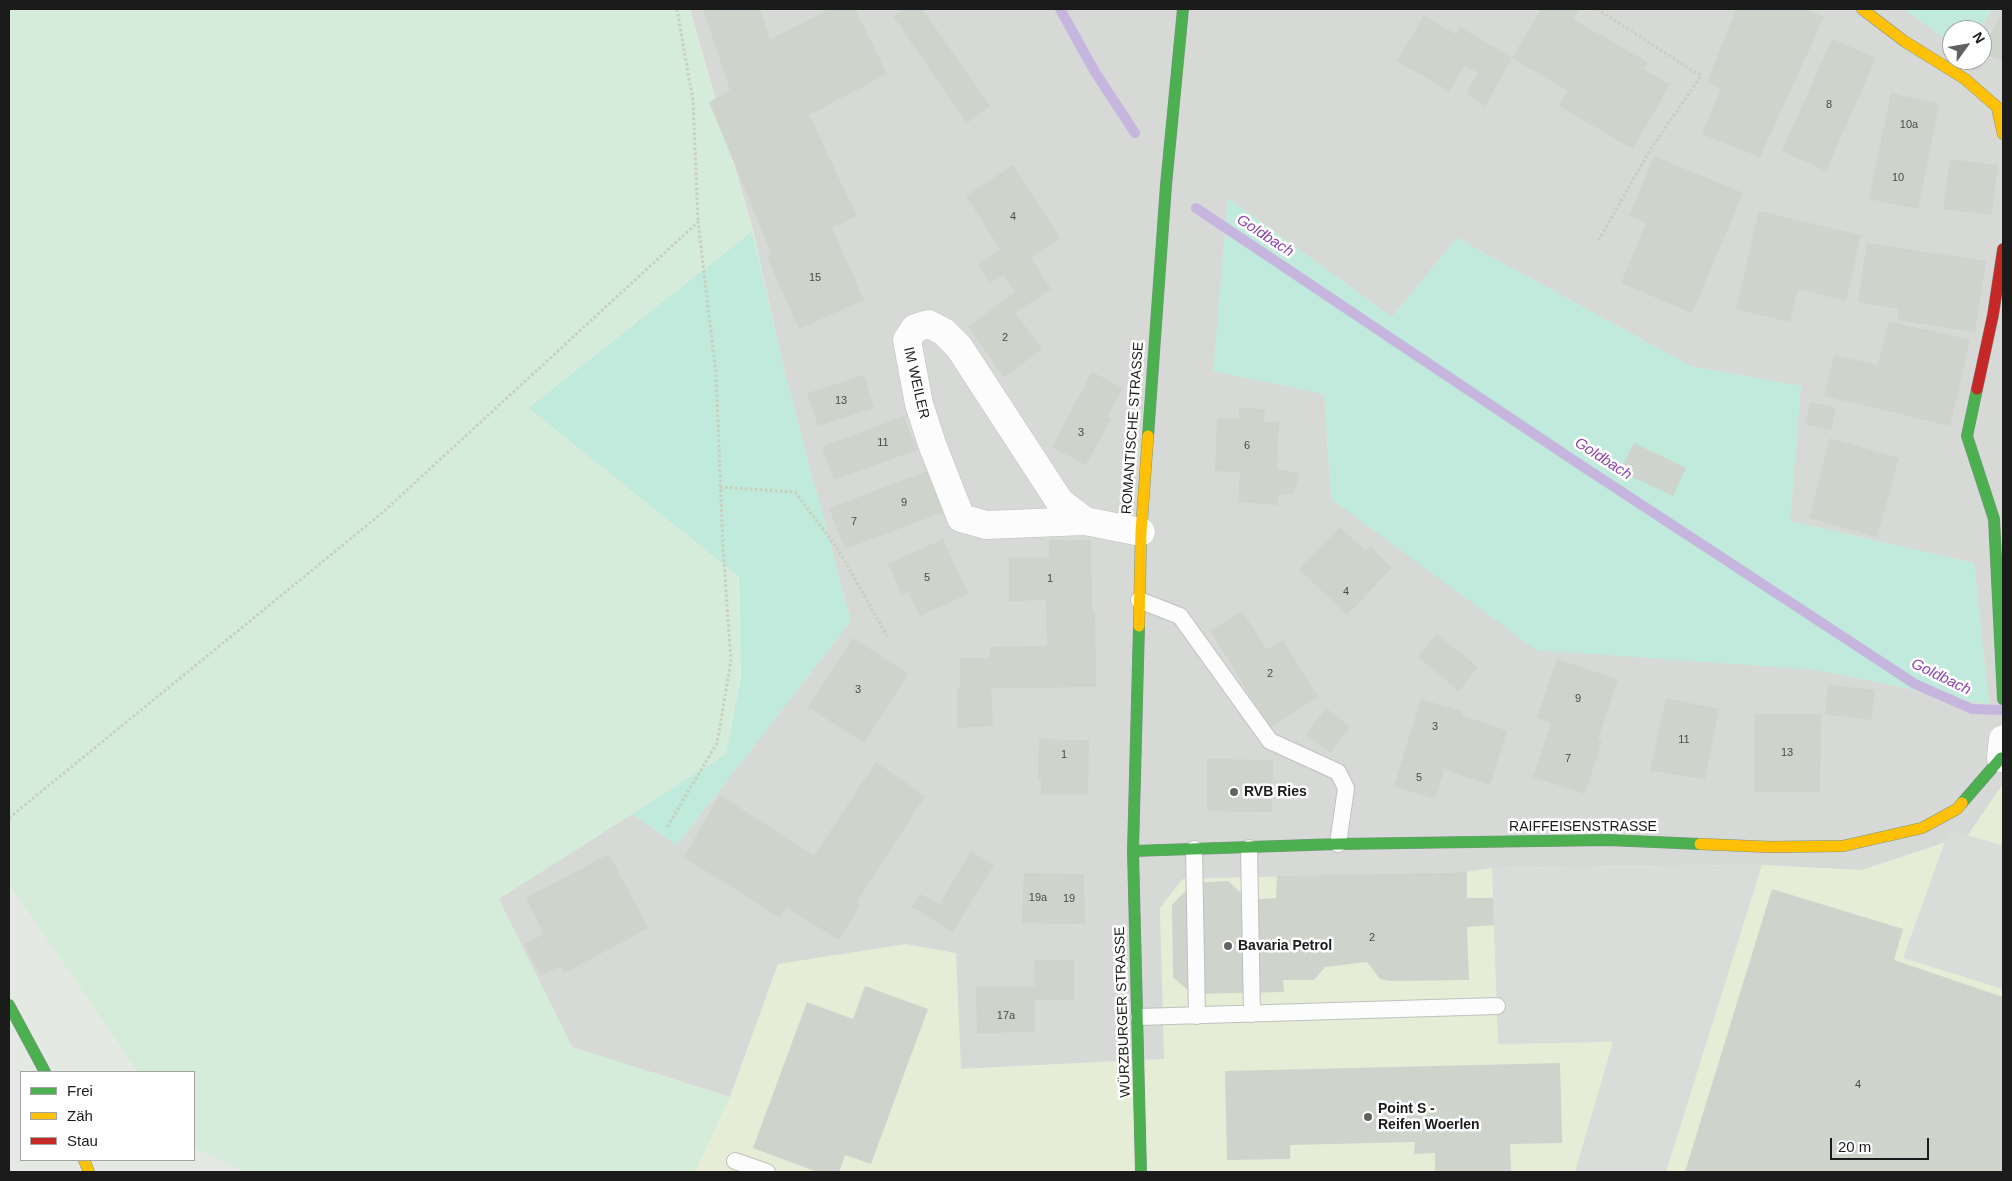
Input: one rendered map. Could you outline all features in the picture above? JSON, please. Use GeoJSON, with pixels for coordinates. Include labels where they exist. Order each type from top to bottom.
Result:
{"type":"FeatureCollection","features":[{"type":"Feature","properties":{"kind":"street","name":"ROMANTISCHE STRASSE"},"geometry":{"type":"LineString","coordinates":[[1133,851],[1141,532],[1166,185],[1183,9]]}},
{"type":"Feature","properties":{"kind":"street"},"geometry":{"type":"LineString","coordinates":[[1862,9],[1904,41],[1965,79],[1997,107],[2003,134]]}},
{"type":"Feature","properties":{"kind":"street"},"geometry":{"type":"LineString","coordinates":[[2003,249],[1993,315],[1967,436],[1999,518],[2003,699]]}},
{"type":"Feature","properties":{"kind":"street","name":"IM WEILER"},"geometry":{"type":"LineString","coordinates":[[1085,521],[1060,502],[958,348],[944,332],[929,324],[915,328],[906,340],[919,404],[932,444],[961,518],[986,525],[1085,521],[1141,532]]}},
{"type":"Feature","properties":{"kind":"street","name":"RAIFFEISENSTRASSE"},"geometry":{"type":"LineString","coordinates":[[1133,851],[1338,844],[1608,840],[1771,847],[1843,846],[1922,828],[1957,809],[2003,752]]}},
{"type":"Feature","properties":{"kind":"street","name":"WÜRZBURGER STRASSE"},"geometry":{"type":"LineString","coordinates":[[1133,851],[1139,1017],[1141,1172]]}},
{"type":"Feature","properties":{"kind":"street"},"geometry":{"type":"LineString","coordinates":[[9,1005],[43,1071]]}},
{"type":"Feature","properties":{"kind":"lane"},"geometry":{"type":"LineString","coordinates":[[1139,600],[1180,616],[1270,742],[1338,772],[1346,788],[1338,844]]}},
{"type":"Feature","properties":{"kind":"lane"},"geometry":{"type":"LineString","coordinates":[[1949,830],[1957,809]]}},
{"type":"Feature","properties":{"kind":"lane"},"geometry":{"type":"LineString","coordinates":[[1249,848],[1252,1014]]}},
{"type":"Feature","properties":{"kind":"lane"},"geometry":{"type":"LineString","coordinates":[[1194,849],[1197,1016]]}},
{"type":"Feature","properties":{"kind":"lane"},"geometry":{"type":"LineString","coordinates":[[1139,1017],[1497,1006]]}},
{"type":"Feature","properties":{"kind":"lane"},"geometry":{"type":"LineString","coordinates":[[735,1161],[767,1172]]}},
{"type":"Feature","properties":{"kind":"path"},"geometry":{"type":"LineString","coordinates":[[666,829],[718,743],[731,661],[720,487],[716,374],[698,222],[693,101],[677,9]]}},
{"type":"Feature","properties":{"kind":"path"},"geometry":{"type":"LineString","coordinates":[[1596,9],[1700,76],[1650,150],[1598,241]]}},
{"type":"Feature","properties":{"kind":"path"},"geometry":{"type":"LineString","coordinates":[[9,818],[382,513],[698,222]]}},
{"type":"Feature","properties":{"kind":"path"},"geometry":{"type":"LineString","coordinates":[[720,487],[795,492],[838,549],[887,636]]}},
{"type":"Feature","properties":{"kind":"shaded area"},"geometry":{"type":"Polygon","coordinates":[[[9,9],[689,9],[752,230],[527,408],[738,577],[740,676],[726,754],[499,899],[572,1047],[730,1097],[695,1172],[246,1172],[195,1148],[195,1071],[137,1071],[9,884],[9,9]]]}},
{"type":"Feature","properties":{"kind":"shaded area"},"geometry":{"type":"Polygon","coordinates":[[[690,9],[1904,9],[1942,37],[1942,70],[1992,70],[1992,20],[1986,20],[1992,9],[2003,9],[2003,784],[1968,835],[1862,870],[1762,865],[1492,868],[1467,872],[1183,879],[1160,908],[1165,1059],[961,1069],[778,964],[730,1097],[572,1047],[498,899],[632,814],[677,845],[851,621],[786,378],[753,230],[690,9]],[[1228,198],[1214,371],[1324,394],[1331,499],[1817,670],[1989,705],[1974,563],[1790,521],[1801,386],[1691,366],[1457,238],[1392,317],[1228,198]]]}},
{"type":"Feature","properties":{"kind":"shaded area"},"geometry":{"type":"Polygon","coordinates":[[[1904,9],[1992,9],[1986,20],[1942,20],[1942,37],[1904,9]]]}},
{"type":"Feature","properties":{"kind":"shaded area"},"geometry":{"type":"Polygon","coordinates":[[[1228,198],[1392,317],[1457,238],[1691,366],[1801,386],[1790,521],[1974,563],[1989,705],[1817,670],[1536,650],[1331,499],[1324,394],[1213,371],[1228,198]]]}},
{"type":"Feature","properties":{"kind":"shaded area"},"geometry":{"type":"Polygon","coordinates":[[[752,231],[786,378],[851,621],[677,845],[632,814],[726,754],[741,676],[739,577],[528,408],[752,231]]]}},
{"type":"Feature","properties":{"kind":"shaded area"},"geometry":{"type":"Polygon","coordinates":[[[2003,784],[2003,1172],[695,1172],[730,1097],[778,964],[906,944],[956,953],[961,1069],[1164,1059],[1160,908],[1183,879],[1467,872],[1492,868],[1762,865],[1862,870],[1968,835],[2003,784]]]}},
{"type":"Feature","properties":{"kind":"shaded area"},"geometry":{"type":"Polygon","coordinates":[[[1949,830],[2001,845],[2003,839],[2003,989],[1903,958],[1949,830]]]}},
{"type":"Feature","properties":{"kind":"shaded area"},"geometry":{"type":"Polygon","coordinates":[[[1762,865],[1666,1172],[1575,1172],[1613,1042],[1498,1044],[1492,868],[1762,865]]]}},
{"type":"Feature","properties":{"kind":"building"},"geometry":{"type":"Polygon","coordinates":[[[703,9],[760,9],[770,40],[830,9],[855,9],[887,74],[809,115],[857,216],[832,228],[864,300],[799,329],[767,257],[772,255],[709,102],[730,90],[703,9]]]}},
{"type":"Feature","properties":{"kind":"building"},"geometry":{"type":"Polygon","coordinates":[[[903,9],[922,9],[990,106],[967,123],[893,16],[903,9]]]}},
{"type":"Feature","properties":{"kind":"building"},"geometry":{"type":"Polygon","coordinates":[[[1541,9],[1579,9],[1573,19],[1647,62],[1643,69],[1670,84],[1633,149],[1559,106],[1568,91],[1512,58],[1541,9]]]}},
{"type":"Feature","properties":{"kind":"building"},"geometry":{"type":"Polygon","coordinates":[[[1736,9],[1805,9],[1824,17],[1760,157],[1702,134],[1721,89],[1707,82],[1736,9]]]}},
{"type":"Feature","properties":{"kind":"building"},"geometry":{"type":"Polygon","coordinates":[[[2003,9],[2003,62],[1992,57],[1992,32],[2003,9]]]}},
{"type":"Feature","properties":{"kind":"building"},"geometry":{"type":"Polygon","coordinates":[[[1424,15],[1455,34],[1460,27],[1512,58],[1485,106],[1466,94],[1478,73],[1465,65],[1449,91],[1397,61],[1424,15]]]}},
{"type":"Feature","properties":{"kind":"building"},"geometry":{"type":"Polygon","coordinates":[[[1832,39],[1876,58],[1826,171],[1782,151],[1832,39]]]}},
{"type":"Feature","properties":{"kind":"building"},"geometry":{"type":"Polygon","coordinates":[[[1891,93],[1939,104],[1918,209],[1869,199],[1891,93]]]}},
{"type":"Feature","properties":{"kind":"building"},"geometry":{"type":"Polygon","coordinates":[[[1654,156],[1743,193],[1692,313],[1621,283],[1646,223],[1629,216],[1654,156]]]}},
{"type":"Feature","properties":{"kind":"building"},"geometry":{"type":"Polygon","coordinates":[[[1950,159],[1998,165],[1992,215],[1943,209],[1950,159]]]}},
{"type":"Feature","properties":{"kind":"building"},"geometry":{"type":"Polygon","coordinates":[[[1013,165],[1060,238],[1031,258],[1051,289],[1015,313],[1042,349],[1004,377],[968,327],[1015,292],[1003,275],[990,283],[978,264],[1000,249],[966,196],[1013,165]]]}},
{"type":"Feature","properties":{"kind":"building"},"geometry":{"type":"Polygon","coordinates":[[[1759,211],[1861,235],[1846,301],[1798,289],[1790,322],[1736,309],[1759,211]]]}},
{"type":"Feature","properties":{"kind":"building"},"geometry":{"type":"Polygon","coordinates":[[[1867,243],[1986,261],[1975,332],[1897,320],[1899,309],[1858,302],[1867,243]]]}},
{"type":"Feature","properties":{"kind":"building"},"geometry":{"type":"Polygon","coordinates":[[[1889,321],[1970,340],[1950,426],[1824,396],[1834,355],[1878,365],[1889,321]]]}},
{"type":"Feature","properties":{"kind":"building"},"geometry":{"type":"Polygon","coordinates":[[[1092,372],[1123,388],[1107,417],[1111,418],[1086,465],[1052,447],[1092,372]]]}},
{"type":"Feature","properties":{"kind":"building"},"geometry":{"type":"Polygon","coordinates":[[[864,375],[874,408],[818,426],[807,393],[864,375]]]}},
{"type":"Feature","properties":{"kind":"building"},"geometry":{"type":"Polygon","coordinates":[[[1810,402],[1836,408],[1831,430],[1805,424],[1810,402]]]}},
{"type":"Feature","properties":{"kind":"building"},"geometry":{"type":"Polygon","coordinates":[[[1239,408],[1265,409],[1264,422],[1279,422],[1277,469],[1300,473],[1293,494],[1279,495],[1278,505],[1238,502],[1240,472],[1215,471],[1217,418],[1239,419],[1239,408]]]}},
{"type":"Feature","properties":{"kind":"building"},"geometry":{"type":"Polygon","coordinates":[[[904,416],[917,450],[834,480],[822,447],[904,416]]]}},
{"type":"Feature","properties":{"kind":"building"},"geometry":{"type":"Polygon","coordinates":[[[1830,438],[1899,458],[1877,537],[1809,518],[1830,438]]]}},
{"type":"Feature","properties":{"kind":"building"},"geometry":{"type":"Polygon","coordinates":[[[1634,443],[1686,468],[1673,496],[1620,471],[1634,443]]]}},
{"type":"Feature","properties":{"kind":"building"},"geometry":{"type":"Polygon","coordinates":[[[930,470],[946,511],[845,549],[829,508],[930,470]]]}},
{"type":"Feature","properties":{"kind":"building"},"geometry":{"type":"Polygon","coordinates":[[[1340,527],[1366,551],[1370,546],[1392,568],[1347,615],[1299,569],[1340,527]]]}},
{"type":"Feature","properties":{"kind":"building"},"geometry":{"type":"Polygon","coordinates":[[[943,539],[968,594],[920,616],[909,592],[902,595],[888,564],[943,539]]]}},
{"type":"Feature","properties":{"kind":"building"},"geometry":{"type":"Polygon","coordinates":[[[1049,540],[1091,540],[1092,612],[1095,612],[1096,687],[991,688],[993,726],[957,728],[957,687],[960,688],[960,658],[990,658],[990,647],[1047,646],[1046,600],[1009,601],[1009,557],[1049,557],[1049,540]]]}},
{"type":"Feature","properties":{"kind":"building"},"geometry":{"type":"Polygon","coordinates":[[[1242,611],[1267,650],[1283,640],[1318,697],[1270,727],[1210,631],[1242,611]]]}},
{"type":"Feature","properties":{"kind":"building"},"geometry":{"type":"Polygon","coordinates":[[[1437,634],[1478,667],[1459,691],[1418,657],[1437,634]]]}},
{"type":"Feature","properties":{"kind":"building"},"geometry":{"type":"Polygon","coordinates":[[[853,638],[908,674],[864,743],[808,707],[853,638]]]}},
{"type":"Feature","properties":{"kind":"building"},"geometry":{"type":"Polygon","coordinates":[[[1557,659],[1618,679],[1598,739],[1602,740],[1585,794],[1533,777],[1551,723],[1537,718],[1557,659]]]}},
{"type":"Feature","properties":{"kind":"building"},"geometry":{"type":"Polygon","coordinates":[[[1828,685],[1875,690],[1871,720],[1825,714],[1828,685]]]}},
{"type":"Feature","properties":{"kind":"building"},"geometry":{"type":"Polygon","coordinates":[[[1666,698],[1719,709],[1705,779],[1650,771],[1666,698]]]}},
{"type":"Feature","properties":{"kind":"building"},"geometry":{"type":"Polygon","coordinates":[[[1421,699],[1462,711],[1461,715],[1507,731],[1490,785],[1444,770],[1435,799],[1394,786],[1421,699]]]}},
{"type":"Feature","properties":{"kind":"building"},"geometry":{"type":"Polygon","coordinates":[[[1326,708],[1350,727],[1330,753],[1306,734],[1326,708]]]}},
{"type":"Feature","properties":{"kind":"building"},"geometry":{"type":"Polygon","coordinates":[[[1754,714],[1821,714],[1820,792],[1754,792],[1754,714]]]}},
{"type":"Feature","properties":{"kind":"building"},"geometry":{"type":"Polygon","coordinates":[[[1039,739],[1089,740],[1088,795],[1041,794],[1041,779],[1038,779],[1039,739]]]}},
{"type":"Feature","properties":{"kind":"building"},"geometry":{"type":"Polygon","coordinates":[[[1207,759],[1273,760],[1272,812],[1207,811],[1207,759]]]}},
{"type":"Feature","properties":{"kind":"building"},"geometry":{"type":"Polygon","coordinates":[[[876,762],[925,796],[857,902],[860,904],[839,940],[786,907],[780,918],[684,857],[720,795],[814,856],[876,762]]]}},
{"type":"Feature","properties":{"kind":"building"},"geometry":{"type":"Polygon","coordinates":[[[971,851],[994,865],[953,932],[912,907],[920,894],[940,904],[971,851]]]}},
{"type":"Feature","properties":{"kind":"building"},"geometry":{"type":"Polygon","coordinates":[[[609,854],[648,928],[565,973],[561,966],[541,976],[524,944],[544,934],[526,898],[609,854]]]}},
{"type":"Feature","properties":{"kind":"building"},"geometry":{"type":"Polygon","coordinates":[[[1467,872],[1467,898],[1493,898],[1494,925],[1467,927],[1469,980],[1391,981],[1380,979],[1367,962],[1325,967],[1314,980],[1283,980],[1284,992],[1192,994],[1173,977],[1172,905],[1193,883],[1228,881],[1248,899],[1262,899],[1276,898],[1277,876],[1467,872]]]}},
{"type":"Feature","properties":{"kind":"building"},"geometry":{"type":"Polygon","coordinates":[[[1024,873],[1084,874],[1085,924],[1022,923],[1024,873]]]}},
{"type":"Feature","properties":{"kind":"building"},"geometry":{"type":"Polygon","coordinates":[[[1772,889],[1903,929],[1894,960],[2003,997],[2003,1172],[1685,1172],[1772,889]]]}},
{"type":"Feature","properties":{"kind":"building"},"geometry":{"type":"Polygon","coordinates":[[[1034,960],[1074,960],[1074,1000],[1035,1000],[1035,1032],[977,1033],[976,987],[1035,987],[1034,960]]]}},
{"type":"Feature","properties":{"kind":"building"},"geometry":{"type":"Polygon","coordinates":[[[865,986],[928,1009],[871,1164],[845,1155],[839,1172],[817,1172],[753,1148],[807,1002],[853,1019],[865,986]]]}},
{"type":"Feature","properties":{"kind":"building"},"geometry":{"type":"Polygon","coordinates":[[[1560,1063],[1562,1143],[1510,1144],[1511,1172],[1435,1172],[1435,1153],[1414,1154],[1415,1142],[1290,1145],[1290,1159],[1227,1160],[1225,1071],[1560,1063]]]}},
{"type":"Feature","properties":{"kind":"waterway","name":"Goldbach"},"geometry":{"type":"LineString","coordinates":[[1060,9],[1095,72],[1135,133]]}},
{"type":"Feature","properties":{"kind":"waterway","name":"Goldbach"},"geometry":{"type":"LineString","coordinates":[[1196,208],[1570,458],[1915,684],[1972,709],[2003,710]]}},
{"type":"Feature","properties":{"kind":"traffic: fast"},"geometry":{"type":"LineString","coordinates":[[1148,436],[1166,185],[1183,9]]}},
{"type":"Feature","properties":{"kind":"traffic: fast"},"geometry":{"type":"LineString","coordinates":[[1977,389],[1967,436],[1994,519],[2003,699]]}},
{"type":"Feature","properties":{"kind":"traffic: fast"},"geometry":{"type":"LineString","coordinates":[[1139,626],[1133,851],[1141,1172]]}},
{"type":"Feature","properties":{"kind":"traffic: fast"},"geometry":{"type":"LineString","coordinates":[[1962,803],[2001,758],[2003,760]]}},
{"type":"Feature","properties":{"kind":"traffic: fast"},"geometry":{"type":"LineString","coordinates":[[1133,851],[1338,844],[1608,840],[1700,844]]}},
{"type":"Feature","properties":{"kind":"traffic: fast"},"geometry":{"type":"LineString","coordinates":[[9,1005],[44,1071]]}},
{"type":"Feature","properties":{"kind":"traffic: slow"},"geometry":{"type":"LineString","coordinates":[[1862,9],[1904,41],[1965,79],[1997,107],[2003,134]]}},
{"type":"Feature","properties":{"kind":"traffic: slow"},"geometry":{"type":"LineString","coordinates":[[1139,626],[1141,532],[1148,436]]}},
{"type":"Feature","properties":{"kind":"traffic: slow"},"geometry":{"type":"LineString","coordinates":[[1700,844],[1771,847],[1843,846],[1922,828],[1957,809],[1962,803]]}},
{"type":"Feature","properties":{"kind":"traffic: slow"},"geometry":{"type":"LineString","coordinates":[[84,1161],[89,1172]]}},
{"type":"Feature","properties":{"kind":"traffic: jam"},"geometry":{"type":"LineString","coordinates":[[1977,389],[1993,315],[2003,249]]}},
{"type":"Feature","properties":{"kind":"place","name":"RVB Ries"},"geometry":{"type":"Point","coordinates":[1234,792]}},
{"type":"Feature","properties":{"kind":"place","name":"Bavaria Petrol"},"geometry":{"type":"Point","coordinates":[1228,946]}},
{"type":"Feature","properties":{"kind":"place","name":"Point S - Reifen Woerlen"},"geometry":{"type":"Point","coordinates":[1368,1117]}}]}
